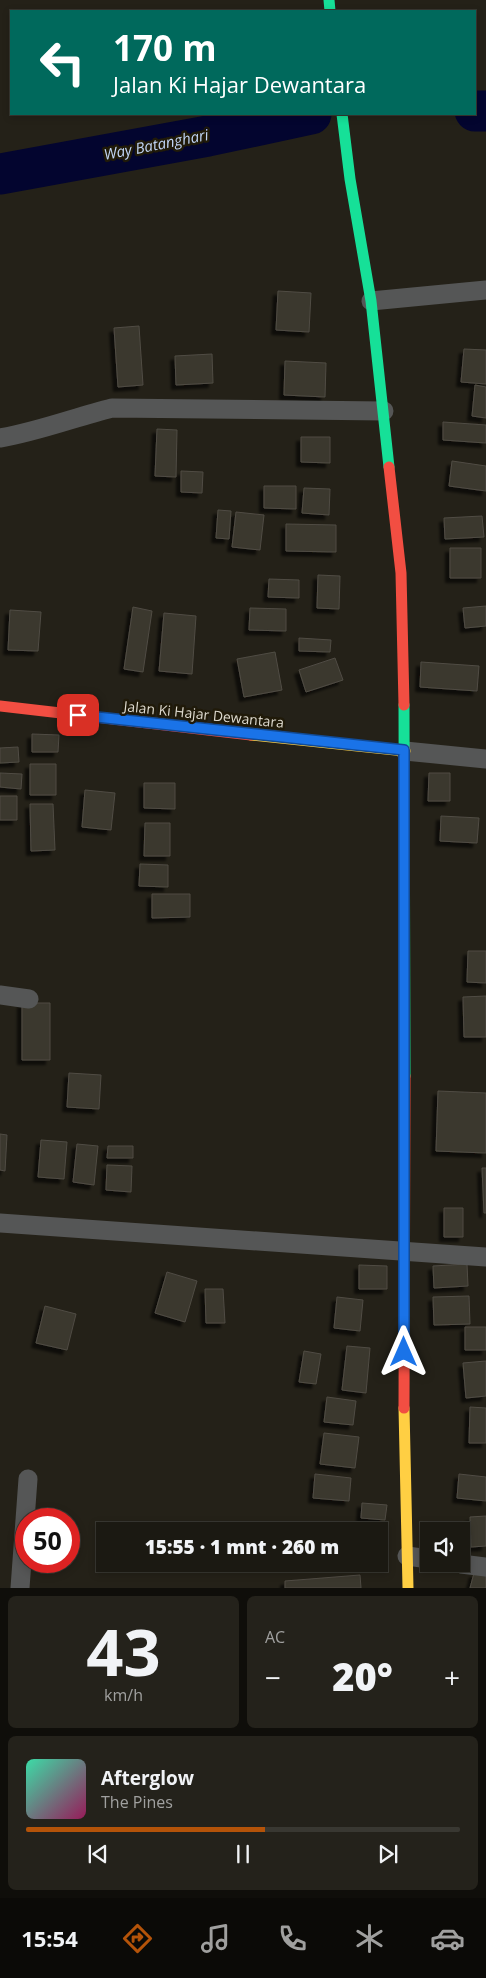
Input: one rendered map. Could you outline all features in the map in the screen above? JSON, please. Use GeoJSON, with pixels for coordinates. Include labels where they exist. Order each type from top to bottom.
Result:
{"type":"FeatureCollection","features":[{"type":"Feature","properties":{"kind":"main road"},"geometry":{"type":"LineString","coordinates":[[342,115],[350,179],[371,301],[401,573],[404,750],[404,1412],[408,1588]]}},
{"type":"Feature","properties":{"kind":"main road","name":"Jalan Ki Hajar Dewantara"},"geometry":{"type":"LineString","coordinates":[[0,706],[174,727],[404,750]]}},
{"type":"Feature","properties":{"kind":"street"},"geometry":{"type":"LineString","coordinates":[[371,301],[486,290]]}},
{"type":"Feature","properties":{"kind":"street"},"geometry":{"type":"LineString","coordinates":[[0,438],[16,436],[112,408],[384,411]]}},
{"type":"Feature","properties":{"kind":"street"},"geometry":{"type":"LineString","coordinates":[[404,750],[486,759]]}},
{"type":"Feature","properties":{"kind":"street"},"geometry":{"type":"LineString","coordinates":[[0,995],[29,999]]}},
{"type":"Feature","properties":{"kind":"street"},"geometry":{"type":"LineString","coordinates":[[0,1223],[486,1257]]}},
{"type":"Feature","properties":{"kind":"street"},"geometry":{"type":"LineString","coordinates":[[20,1588],[28,1479]]}},
{"type":"Feature","properties":{"kind":"street"},"geometry":{"type":"LineString","coordinates":[[407,1556],[420,1558]]}},
{"type":"Feature","properties":{"kind":"street"},"geometry":{"type":"LineString","coordinates":[[470,1565],[486,1567]]}},
{"type":"Feature","properties":{"kind":"building"},"geometry":{"type":"Polygon","coordinates":[[[278,291],[311,293],[309,332],[276,330],[278,291]]]}},
{"type":"Feature","properties":{"kind":"building"},"geometry":{"type":"Polygon","coordinates":[[[139,326],[143,385],[118,387],[114,328],[139,326]]]}},
{"type":"Feature","properties":{"kind":"building"},"geometry":{"type":"Polygon","coordinates":[[[464,349],[486,350],[486,384],[461,382],[464,349]]]}},
{"type":"Feature","properties":{"kind":"building"},"geometry":{"type":"Polygon","coordinates":[[[212,354],[213,383],[176,385],[175,356],[212,354]]]}},
{"type":"Feature","properties":{"kind":"building"},"geometry":{"type":"Polygon","coordinates":[[[285,361],[326,363],[325,397],[284,395],[285,361]]]}},
{"type":"Feature","properties":{"kind":"building"},"geometry":{"type":"Polygon","coordinates":[[[475,385],[486,387],[486,418],[472,416],[475,385]]]}},
{"type":"Feature","properties":{"kind":"building"},"geometry":{"type":"Polygon","coordinates":[[[443,422],[486,425],[486,443],[443,440],[443,422]]]}},
{"type":"Feature","properties":{"kind":"building"},"geometry":{"type":"Polygon","coordinates":[[[157,429],[177,430],[176,477],[155,476],[157,429]]]}},
{"type":"Feature","properties":{"kind":"building"},"geometry":{"type":"Polygon","coordinates":[[[301,437],[330,437],[330,463],[301,462],[301,437]]]}},
{"type":"Feature","properties":{"kind":"building"},"geometry":{"type":"Polygon","coordinates":[[[452,461],[486,466],[486,491],[449,486],[452,461]]]}},
{"type":"Feature","properties":{"kind":"building"},"geometry":{"type":"Polygon","coordinates":[[[181,471],[203,472],[202,493],[181,492],[181,471]]]}},
{"type":"Feature","properties":{"kind":"building"},"geometry":{"type":"Polygon","coordinates":[[[264,486],[296,486],[296,509],[264,508],[264,486]]]}},
{"type":"Feature","properties":{"kind":"building"},"geometry":{"type":"Polygon","coordinates":[[[304,488],[330,489],[329,515],[302,513],[304,488]]]}},
{"type":"Feature","properties":{"kind":"building"},"geometry":{"type":"Polygon","coordinates":[[[218,510],[231,511],[229,539],[216,538],[218,510]]]}},
{"type":"Feature","properties":{"kind":"building"},"geometry":{"type":"Polygon","coordinates":[[[236,512],[264,515],[260,550],[232,547],[236,512]]]}},
{"type":"Feature","properties":{"kind":"building"},"geometry":{"type":"Polygon","coordinates":[[[482,516],[484,537],[445,539],[444,518],[482,516]]]}},
{"type":"Feature","properties":{"kind":"building"},"geometry":{"type":"Polygon","coordinates":[[[286,524],[336,525],[336,552],[286,551],[286,524]]]}},
{"type":"Feature","properties":{"kind":"building"},"geometry":{"type":"Polygon","coordinates":[[[450,548],[481,548],[481,578],[450,578],[450,548]]]}},
{"type":"Feature","properties":{"kind":"building"},"geometry":{"type":"Polygon","coordinates":[[[318,575],[340,576],[339,609],[317,608],[318,575]]]}},
{"type":"Feature","properties":{"kind":"building"},"geometry":{"type":"Polygon","coordinates":[[[269,579],[299,580],[299,598],[268,597],[269,579]]]}},
{"type":"Feature","properties":{"kind":"building"},"geometry":{"type":"Polygon","coordinates":[[[486,606],[486,626],[465,628],[463,608],[486,606]]]}},
{"type":"Feature","properties":{"kind":"building"},"geometry":{"type":"Polygon","coordinates":[[[133,607],[152,611],[143,672],[124,669],[133,607]]]}},
{"type":"Feature","properties":{"kind":"building"},"geometry":{"type":"Polygon","coordinates":[[[250,608],[286,609],[286,631],[249,630],[250,608]]]}},
{"type":"Feature","properties":{"kind":"building"},"geometry":{"type":"Polygon","coordinates":[[[10,610],[41,612],[38,651],[8,650],[10,610]]]}},
{"type":"Feature","properties":{"kind":"building"},"geometry":{"type":"Polygon","coordinates":[[[164,613],[196,616],[192,674],[159,671],[164,613]]]}},
{"type":"Feature","properties":{"kind":"building"},"geometry":{"type":"Polygon","coordinates":[[[299,638],[331,640],[330,652],[299,651],[299,638]]]}},
{"type":"Feature","properties":{"kind":"building"},"geometry":{"type":"Polygon","coordinates":[[[275,652],[282,690],[244,697],[237,659],[275,652]]]}},
{"type":"Feature","properties":{"kind":"building"},"geometry":{"type":"Polygon","coordinates":[[[335,658],[343,680],[306,692],[299,670],[335,658]]]}},
{"type":"Feature","properties":{"kind":"building"},"geometry":{"type":"Polygon","coordinates":[[[421,662],[479,666],[477,691],[420,687],[421,662]]]}},
{"type":"Feature","properties":{"kind":"building"},"geometry":{"type":"Polygon","coordinates":[[[32,734],[59,735],[58,752],[32,752],[32,734]]]}},
{"type":"Feature","properties":{"kind":"building"},"geometry":{"type":"Polygon","coordinates":[[[18,747],[19,762],[0,763],[0,748],[18,747]]]}},
{"type":"Feature","properties":{"kind":"building"},"geometry":{"type":"Polygon","coordinates":[[[30,764],[56,764],[56,795],[30,795],[30,764]]]}},
{"type":"Feature","properties":{"kind":"building"},"geometry":{"type":"Polygon","coordinates":[[[0,773],[22,774],[21,789],[0,787],[0,773]]]}},
{"type":"Feature","properties":{"kind":"building"},"geometry":{"type":"Polygon","coordinates":[[[429,773],[450,773],[450,801],[428,801],[429,773]]]}},
{"type":"Feature","properties":{"kind":"building"},"geometry":{"type":"Polygon","coordinates":[[[144,783],[175,783],[175,809],[144,808],[144,783]]]}},
{"type":"Feature","properties":{"kind":"building"},"geometry":{"type":"Polygon","coordinates":[[[85,790],[115,793],[111,830],[82,827],[85,790]]]}},
{"type":"Feature","properties":{"kind":"building"},"geometry":{"type":"Polygon","coordinates":[[[0,796],[17,796],[17,820],[0,820],[0,796]]]}},
{"type":"Feature","properties":{"kind":"building"},"geometry":{"type":"Polygon","coordinates":[[[30,804],[53,804],[55,850],[31,851],[30,804]]]}},
{"type":"Feature","properties":{"kind":"building"},"geometry":{"type":"Polygon","coordinates":[[[441,816],[479,818],[477,843],[440,841],[441,816]]]}},
{"type":"Feature","properties":{"kind":"building"},"geometry":{"type":"Polygon","coordinates":[[[145,823],[170,823],[170,856],[144,856],[145,823]]]}},
{"type":"Feature","properties":{"kind":"building"},"geometry":{"type":"Polygon","coordinates":[[[140,864],[168,865],[168,887],[139,886],[140,864]]]}},
{"type":"Feature","properties":{"kind":"building"},"geometry":{"type":"Polygon","coordinates":[[[152,894],[190,894],[190,917],[152,918],[152,894]]]}},
{"type":"Feature","properties":{"kind":"building"},"geometry":{"type":"Polygon","coordinates":[[[468,951],[486,951],[486,983],[467,982],[468,951]]]}},
{"type":"Feature","properties":{"kind":"building"},"geometry":{"type":"Polygon","coordinates":[[[486,996],[486,1037],[464,1037],[463,997],[486,996]]]}},
{"type":"Feature","properties":{"kind":"building"},"geometry":{"type":"Polygon","coordinates":[[[22,1003],[50,1003],[50,1060],[22,1060],[22,1003]]]}},
{"type":"Feature","properties":{"kind":"building"},"geometry":{"type":"Polygon","coordinates":[[[69,1073],[101,1075],[99,1109],[67,1107],[69,1073]]]}},
{"type":"Feature","properties":{"kind":"building"},"geometry":{"type":"Polygon","coordinates":[[[438,1091],[486,1093],[486,1153],[436,1151],[438,1091]]]}},
{"type":"Feature","properties":{"kind":"building"},"geometry":{"type":"Polygon","coordinates":[[[0,1134],[7,1135],[5,1171],[0,1170],[0,1134]]]}},
{"type":"Feature","properties":{"kind":"building"},"geometry":{"type":"Polygon","coordinates":[[[41,1140],[67,1142],[64,1179],[38,1177],[41,1140]]]}},
{"type":"Feature","properties":{"kind":"building"},"geometry":{"type":"Polygon","coordinates":[[[77,1144],[98,1146],[94,1185],[73,1182],[77,1144]]]}},
{"type":"Feature","properties":{"kind":"building"},"geometry":{"type":"Polygon","coordinates":[[[108,1146],[133,1146],[133,1158],[107,1158],[108,1146]]]}},
{"type":"Feature","properties":{"kind":"building"},"geometry":{"type":"Polygon","coordinates":[[[107,1165],[132,1166],[131,1192],[106,1190],[107,1165]]]}},
{"type":"Feature","properties":{"kind":"building"},"geometry":{"type":"Polygon","coordinates":[[[482,1168],[486,1168],[486,1213],[484,1213],[482,1168]]]}},
{"type":"Feature","properties":{"kind":"building"},"geometry":{"type":"Polygon","coordinates":[[[444,1208],[463,1208],[463,1237],[444,1237],[444,1208]]]}},
{"type":"Feature","properties":{"kind":"building"},"geometry":{"type":"Polygon","coordinates":[[[467,1264],[468,1286],[434,1288],[433,1266],[467,1264]]]}},
{"type":"Feature","properties":{"kind":"building"},"geometry":{"type":"Polygon","coordinates":[[[359,1265],[387,1266],[387,1289],[359,1289],[359,1265]]]}},
{"type":"Feature","properties":{"kind":"building"},"geometry":{"type":"Polygon","coordinates":[[[167,1272],[197,1281],[185,1322],[155,1313],[167,1272]]]}},
{"type":"Feature","properties":{"kind":"building"},"geometry":{"type":"Polygon","coordinates":[[[205,1289],[223,1289],[225,1323],[206,1323],[205,1289]]]}},
{"type":"Feature","properties":{"kind":"building"},"geometry":{"type":"Polygon","coordinates":[[[469,1296],[470,1324],[434,1325],[433,1297],[469,1296]]]}},
{"type":"Feature","properties":{"kind":"building"},"geometry":{"type":"Polygon","coordinates":[[[337,1297],[363,1300],[360,1331],[334,1328],[337,1297]]]}},
{"type":"Feature","properties":{"kind":"building"},"geometry":{"type":"Polygon","coordinates":[[[45,1306],[76,1314],[67,1350],[36,1343],[45,1306]]]}},
{"type":"Feature","properties":{"kind":"building"},"geometry":{"type":"Polygon","coordinates":[[[465,1327],[486,1327],[486,1350],[465,1350],[465,1327]]]}},
{"type":"Feature","properties":{"kind":"building"},"geometry":{"type":"Polygon","coordinates":[[[347,1346],[370,1348],[366,1393],[342,1390],[347,1346]]]}},
{"type":"Feature","properties":{"kind":"building"},"geometry":{"type":"Polygon","coordinates":[[[304,1351],[321,1354],[316,1384],[299,1382],[304,1351]]]}},
{"type":"Feature","properties":{"kind":"building"},"geometry":{"type":"Polygon","coordinates":[[[486,1361],[486,1396],[466,1398],[463,1363],[486,1361]]]}},
{"type":"Feature","properties":{"kind":"building"},"geometry":{"type":"Polygon","coordinates":[[[327,1397],[356,1401],[353,1425],[324,1422],[327,1397]]]}},
{"type":"Feature","properties":{"kind":"building"},"geometry":{"type":"Polygon","coordinates":[[[470,1407],[486,1408],[486,1443],[469,1443],[470,1407]]]}},
{"type":"Feature","properties":{"kind":"building"},"geometry":{"type":"Polygon","coordinates":[[[324,1433],[359,1437],[355,1468],[320,1464],[324,1433]]]}},
{"type":"Feature","properties":{"kind":"building"},"geometry":{"type":"Polygon","coordinates":[[[315,1474],[351,1478],[349,1501],[313,1498],[315,1474]]]}},
{"type":"Feature","properties":{"kind":"building"},"geometry":{"type":"Polygon","coordinates":[[[459,1474],[486,1477],[486,1501],[457,1498],[459,1474]]]}},
{"type":"Feature","properties":{"kind":"building"},"geometry":{"type":"Polygon","coordinates":[[[362,1503],[387,1505],[385,1520],[361,1518],[362,1503]]]}},
{"type":"Feature","properties":{"kind":"building"},"geometry":{"type":"Polygon","coordinates":[[[486,1516],[486,1546],[471,1547],[470,1517],[486,1516]]]}},
{"type":"Feature","properties":{"kind":"building"},"geometry":{"type":"Polygon","coordinates":[[[474,1573],[486,1576],[486,1588],[470,1588],[474,1573]]]}},
{"type":"Feature","properties":{"kind":"building"},"geometry":{"type":"Polygon","coordinates":[[[360,1575],[361,1588],[285,1588],[285,1581],[360,1575]]]}},
{"type":"Feature","properties":{"kind":"waterway","name":"Way Batanghari"},"geometry":{"type":"LineString","coordinates":[[476,111],[486,111]]}},
{"type":"Feature","properties":{"kind":"waterway","name":"Way Batanghari"},"geometry":{"type":"LineString","coordinates":[[0,174],[208,136],[306,115]]}},
{"type":"Feature","properties":{"kind":"traffic: fast"},"geometry":{"type":"LineString","coordinates":[[329,0],[330,10]]}},
{"type":"Feature","properties":{"kind":"traffic: fast"},"geometry":{"type":"LineString","coordinates":[[342,115],[350,179],[371,301],[389,467]]}},
{"type":"Feature","properties":{"kind":"traffic: fast"},"geometry":{"type":"LineString","coordinates":[[404,705],[405,1076]]}},
{"type":"Feature","properties":{"kind":"traffic: slow"},"geometry":{"type":"LineString","coordinates":[[251,735],[405,751]]}},
{"type":"Feature","properties":{"kind":"traffic: slow"},"geometry":{"type":"LineString","coordinates":[[404,1408],[408,1588]]}},
{"type":"Feature","properties":{"kind":"traffic: jam"},"geometry":{"type":"LineString","coordinates":[[389,467],[401,573],[404,705]]}},
{"type":"Feature","properties":{"kind":"traffic: jam"},"geometry":{"type":"LineString","coordinates":[[0,706],[251,735]]}},
{"type":"Feature","properties":{"kind":"traffic: jam"},"geometry":{"type":"LineString","coordinates":[[404,1408],[405,1076]]}},
{"type":"Feature","properties":{"kind":"route"},"geometry":{"type":"LineString","coordinates":[[78,715],[174,727],[404,750],[404,1352]]}}]}
